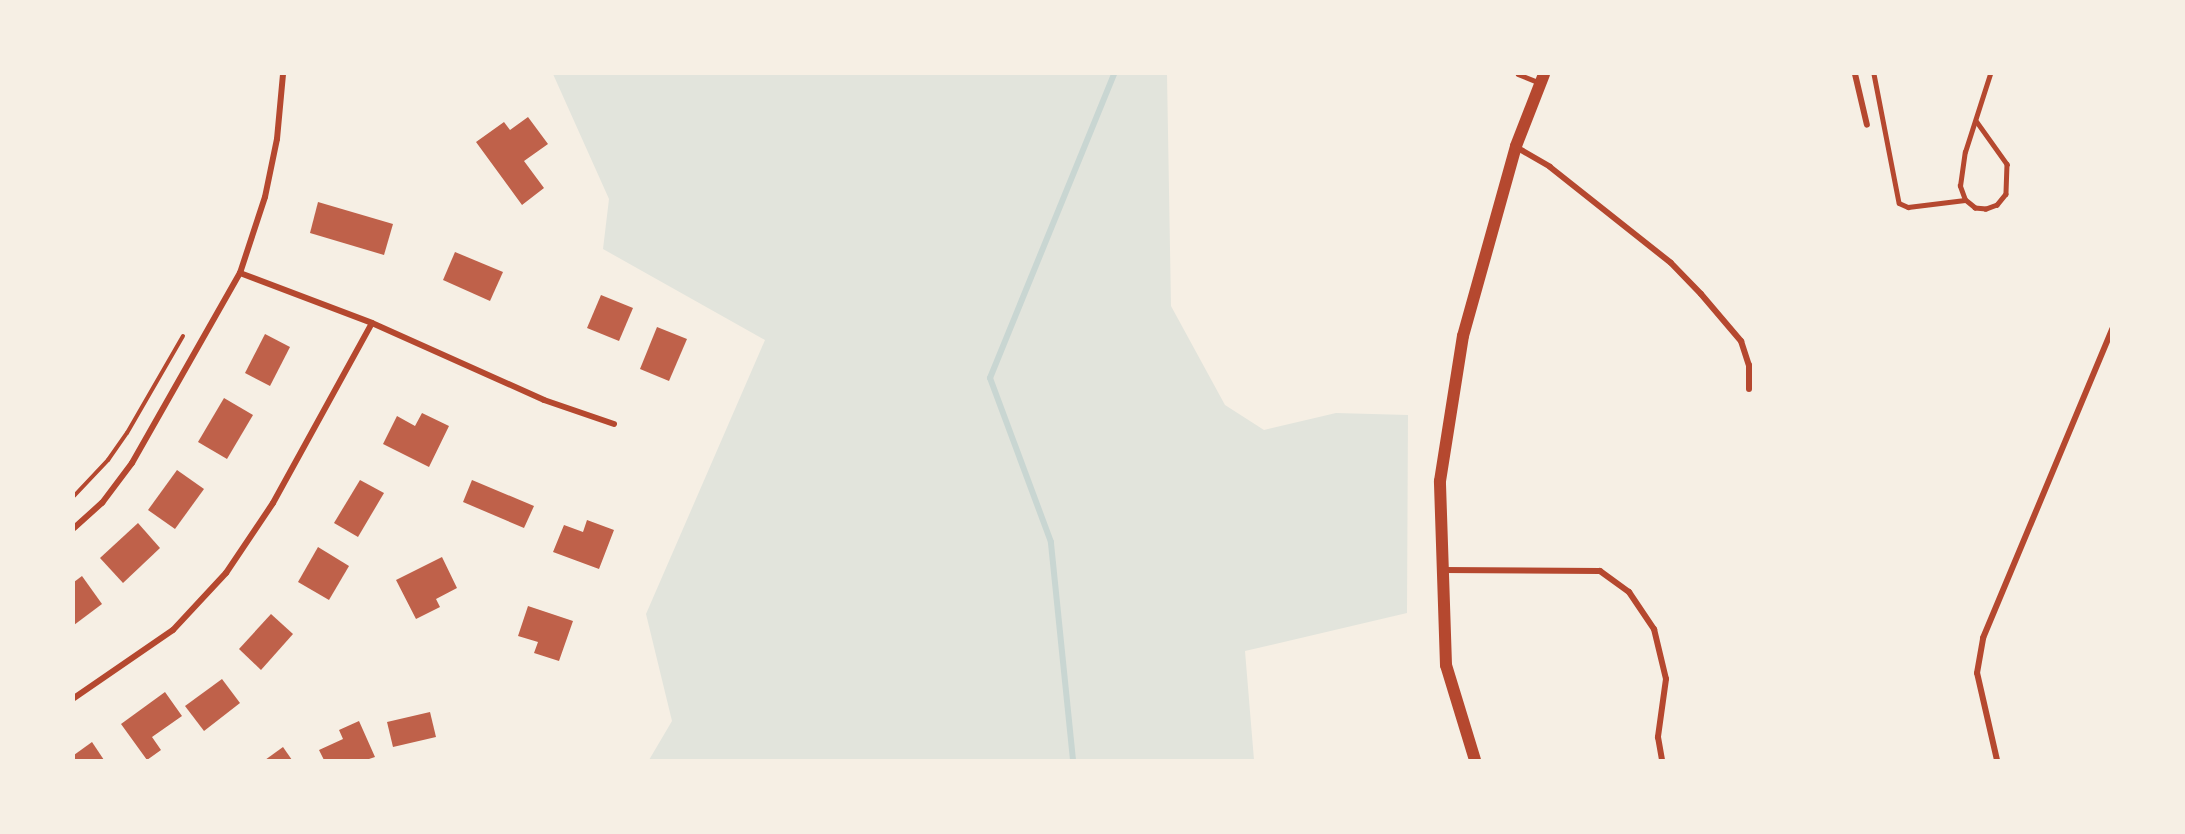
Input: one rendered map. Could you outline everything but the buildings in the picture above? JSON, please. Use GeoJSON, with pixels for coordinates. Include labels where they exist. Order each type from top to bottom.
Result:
{"type":"FeatureCollection","features":[{"type":"Feature","properties":{"kind":"main road"},"geometry":{"type":"LineString","coordinates":[[1475,760],[1446,665],[1440,481],[1463,336],[1516,146],[1542,78]]}},
{"type":"Feature","properties":{"kind":"street"},"geometry":{"type":"LineString","coordinates":[[74,528],[102,503],[132,463],[240,273],[265,197],[277,139],[283,74]]}},
{"type":"Feature","properties":{"kind":"street"},"geometry":{"type":"LineString","coordinates":[[1855,74],[1867,125]]}},
{"type":"Feature","properties":{"kind":"street"},"geometry":{"type":"LineString","coordinates":[[1516,146],[1550,167],[1671,263],[1701,294],[1741,341],[1749,365],[1749,389]]}},
{"type":"Feature","properties":{"kind":"street"},"geometry":{"type":"LineString","coordinates":[[240,273],[372,323],[544,400],[614,424]]}},
{"type":"Feature","properties":{"kind":"street"},"geometry":{"type":"LineString","coordinates":[[74,698],[173,630],[226,573],[273,503],[372,323]]}},
{"type":"Feature","properties":{"kind":"street"},"geometry":{"type":"LineString","coordinates":[[1997,760],[1977,673],[1983,638],[2112,329]]}},
{"type":"Feature","properties":{"kind":"street"},"geometry":{"type":"LineString","coordinates":[[1443,570],[1600,571],[1629,592],[1654,629],[1666,679],[1658,737],[1662,760]]}},
{"type":"Feature","properties":{"kind":"lane"},"geometry":{"type":"LineString","coordinates":[[1518,74],[1542,78]]}},
{"type":"Feature","properties":{"kind":"lane"},"geometry":{"type":"LineString","coordinates":[[1874,74],[1899,203],[1908,207],[1965,200]]}},
{"type":"Feature","properties":{"kind":"lane"},"geometry":{"type":"LineString","coordinates":[[1977,122],[2007,164],[2006,194],[1997,205],[1986,208],[1975,208],[1965,200],[1960,186],[1965,152],[1977,122],[1990,74]]}},
{"type":"Feature","properties":{"kind":"path"},"geometry":{"type":"LineString","coordinates":[[74,496],[127,433],[183,336]]}},
{"type":"Feature","properties":{"kind":"shaded area"},"geometry":{"type":"Polygon","coordinates":[[[553,74],[1167,74],[1171,306],[1225,405],[1264,430],[1336,413],[1408,415],[1407,613],[1245,651],[1254,760],[649,760],[672,721],[646,614],[765,340],[603,249],[609,199],[553,74]]]}},
{"type":"Feature","properties":{"kind":"waterway"},"geometry":{"type":"LineString","coordinates":[[1073,760],[1051,542],[990,378],[1114,74]]}}]}
